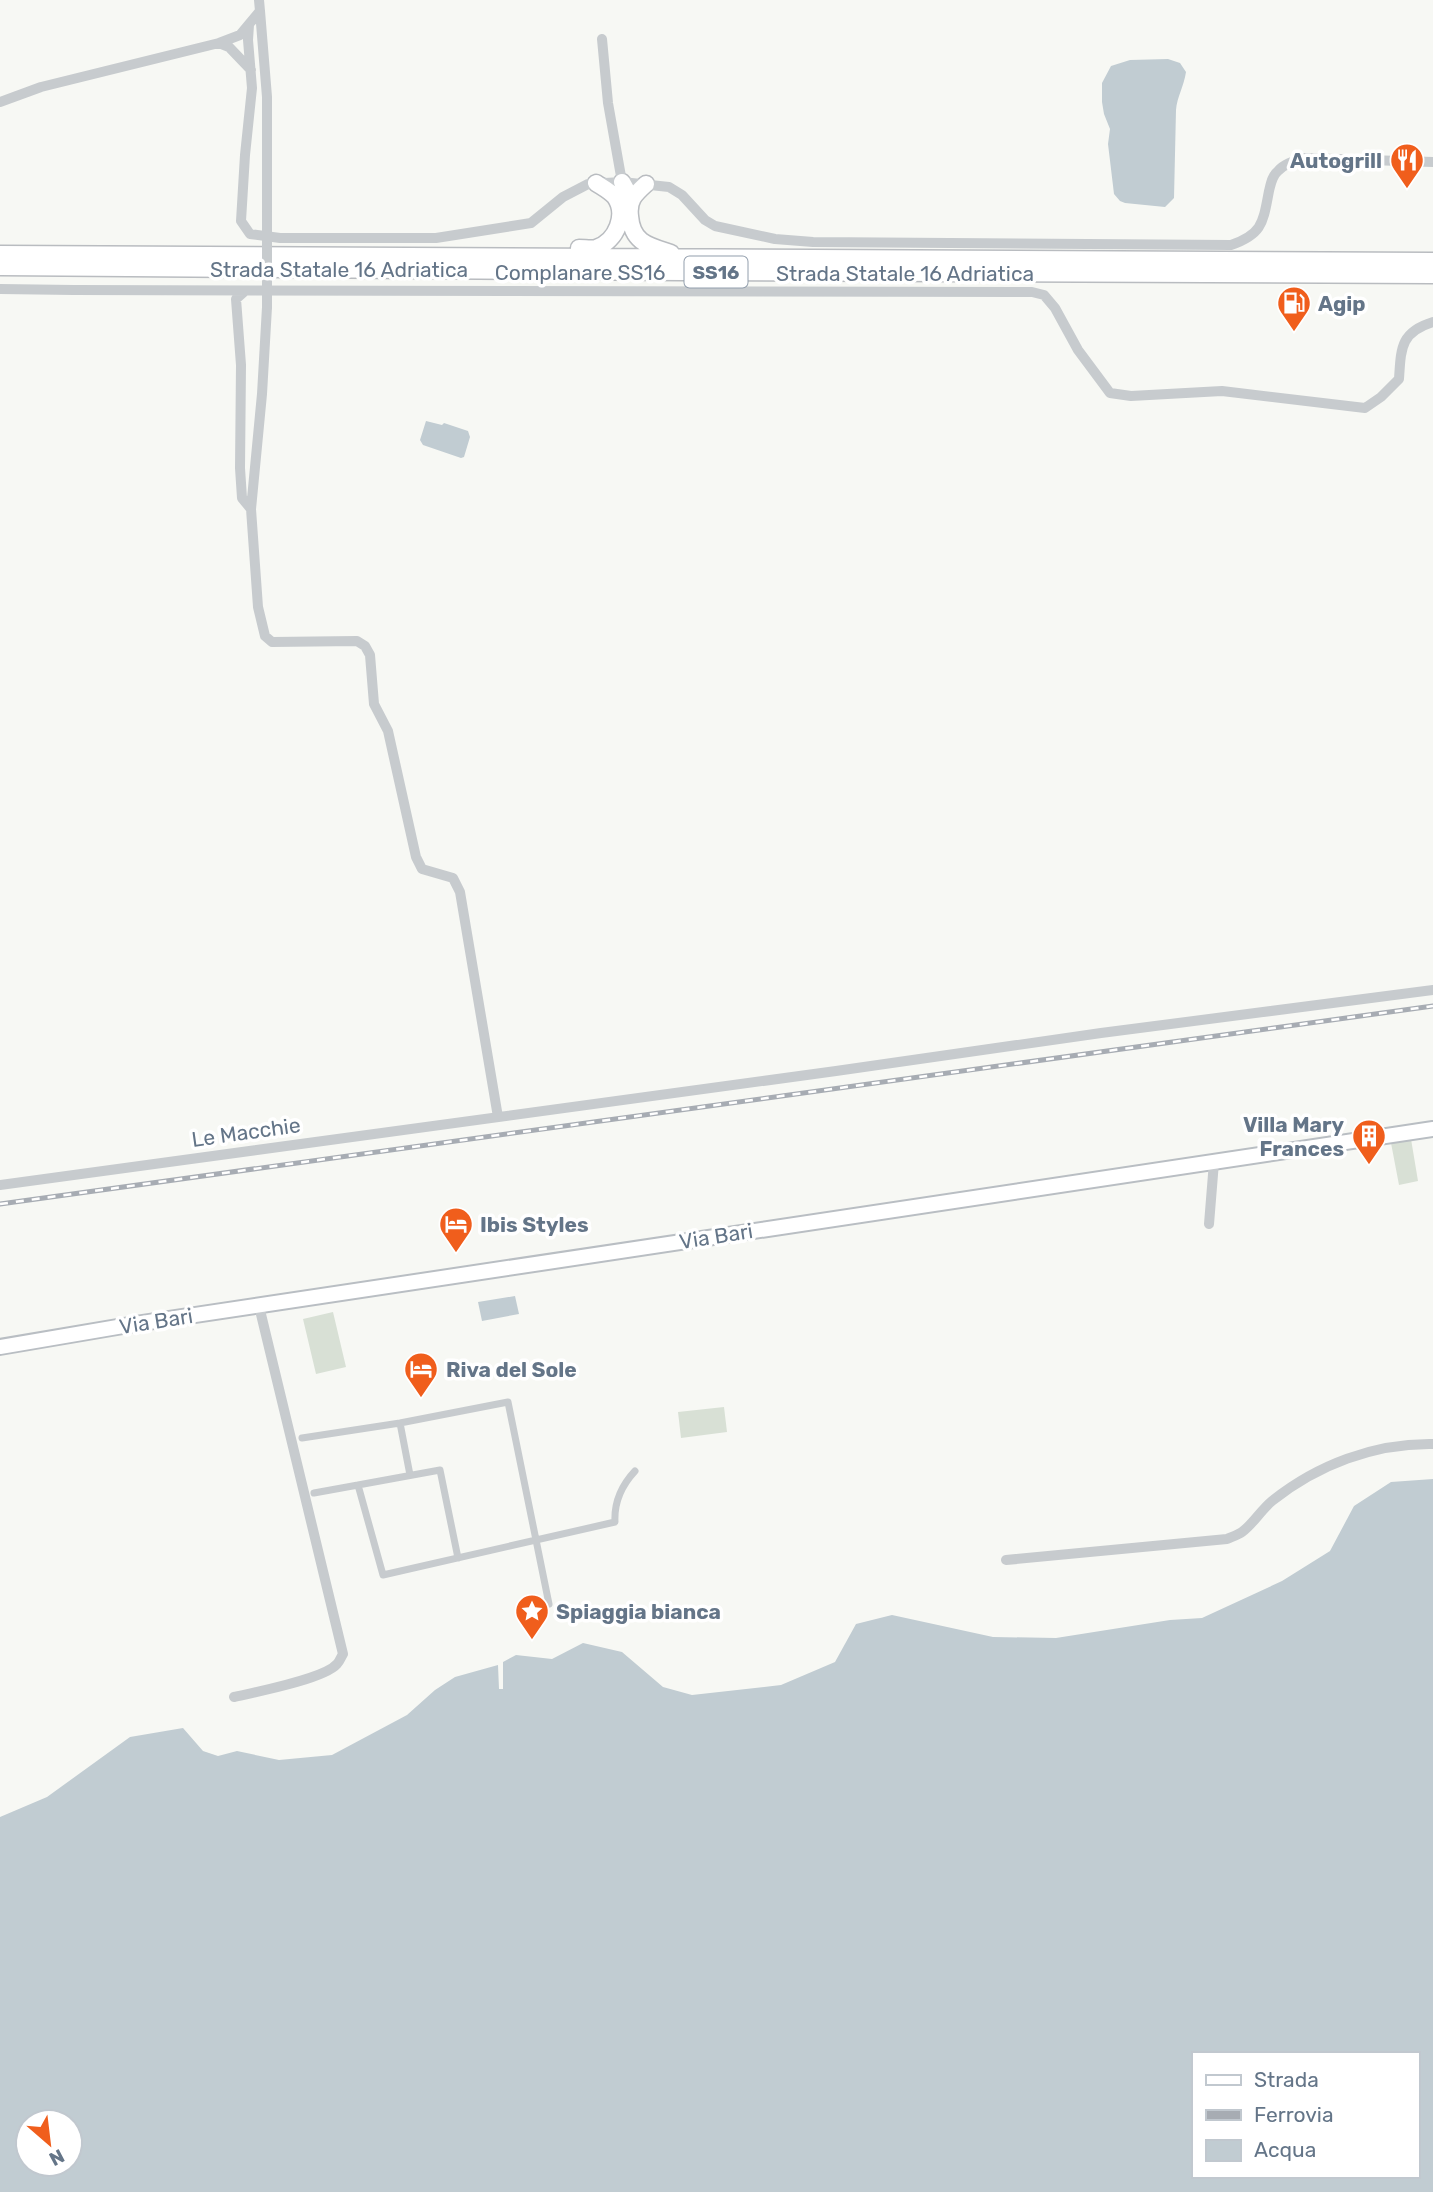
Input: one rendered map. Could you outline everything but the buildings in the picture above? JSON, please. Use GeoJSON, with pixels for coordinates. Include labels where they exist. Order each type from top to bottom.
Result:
{"type":"FeatureCollection","features":[{"type":"Feature","properties":{"kind":"highway"},"geometry":{"type":"LineString","coordinates":[[596,183],[623,192],[646,184]]}},
{"type":"Feature","properties":{"kind":"highway"},"geometry":{"type":"LineString","coordinates":[[549,256],[565,248],[596,248],[610,239],[619,225],[623,192]]}},
{"type":"Feature","properties":{"kind":"highway"},"geometry":{"type":"LineString","coordinates":[[623,192],[629,208],[632,233],[642,242],[687,257]]}},
{"type":"Feature","properties":{"kind":"highway","name":"Strada Statale 16 Adriatica"},"geometry":{"type":"LineString","coordinates":[[0,254],[1433,261]]}},
{"type":"Feature","properties":{"kind":"highway","name":"Strada Statale 16 Adriatica"},"geometry":{"type":"LineString","coordinates":[[0,267],[1433,275]]}},
{"type":"Feature","properties":{"kind":"main road","name":"Via Bari"},"geometry":{"type":"LineString","coordinates":[[0,1347],[1433,1129]]}},
{"type":"Feature","properties":{"kind":"street"},"geometry":{"type":"LineString","coordinates":[[259,0],[267,97],[267,307],[251,509],[258,607],[265,636],[272,642],[357,641],[365,646],[370,654],[374,704],[388,731],[416,857],[422,869],[453,878],[460,892],[498,1117]]}},
{"type":"Feature","properties":{"kind":"street"},"geometry":{"type":"LineString","coordinates":[[0,102],[41,87],[219,43],[240,35],[260,11]]}},
{"type":"Feature","properties":{"kind":"street"},"geometry":{"type":"LineString","coordinates":[[249,25],[251,111],[241,221],[250,234],[280,238],[436,238],[531,223],[562,197],[587,184],[596,183]]}},
{"type":"Feature","properties":{"kind":"street"},"geometry":{"type":"LineString","coordinates":[[602,39],[608,103],[623,192]]}},
{"type":"Feature","properties":{"kind":"street"},"geometry":{"type":"LineString","coordinates":[[219,43],[229,47],[251,71]]}},
{"type":"Feature","properties":{"kind":"street"},"geometry":{"type":"LineString","coordinates":[[646,184],[669,187],[682,195],[705,220],[716,226],[775,239],[813,242],[1231,245],[1246,240],[1256,232],[1264,220],[1271,180],[1278,170],[1289,163],[1303,158],[1433,162]]}},
{"type":"Feature","properties":{"kind":"street","name":"Complanare SS16"},"geometry":{"type":"LineString","coordinates":[[0,289],[1032,292],[1044,295],[1055,308],[1078,350],[1110,393],[1131,396],[1222,391],[1365,408],[1399,379],[1401,347],[1418,327],[1433,323]]}},
{"type":"Feature","properties":{"kind":"street"},"geometry":{"type":"LineString","coordinates":[[245,291],[236,299],[241,365],[240,468],[242,498],[251,509]]}},
{"type":"Feature","properties":{"kind":"street","name":"Le Macchie"},"geometry":{"type":"LineString","coordinates":[[0,1185],[1101,1033],[1433,990]]}},
{"type":"Feature","properties":{"kind":"street"},"geometry":{"type":"LineString","coordinates":[[1209,1224],[1214,1161]]}},
{"type":"Feature","properties":{"kind":"street"},"geometry":{"type":"LineString","coordinates":[[234,1697],[293,1684],[328,1670],[337,1664],[343,1654],[259,1306]]}},
{"type":"Feature","properties":{"kind":"street"},"geometry":{"type":"LineString","coordinates":[[302,1438],[401,1423],[508,1402],[549,1604]]}},
{"type":"Feature","properties":{"kind":"street"},"geometry":{"type":"LineString","coordinates":[[401,1423],[410,1475]]}},
{"type":"Feature","properties":{"kind":"street"},"geometry":{"type":"LineString","coordinates":[[1006,1560],[1227,1539],[1242,1532],[1263,1509],[1294,1484],[1340,1460],[1383,1449],[1433,1444]]}},
{"type":"Feature","properties":{"kind":"street"},"geometry":{"type":"LineString","coordinates":[[314,1493],[439,1470],[458,1558]]}},
{"type":"Feature","properties":{"kind":"street"},"geometry":{"type":"LineString","coordinates":[[358,1485],[383,1575],[615,1522],[614,1508],[626,1480],[635,1471]]}},
{"type":"Feature","properties":{"kind":"shaded area"},"geometry":{"type":"Polygon","coordinates":[[[1411,1139],[1418,1181],[1399,1185],[1391,1143],[1411,1139]]]}},
{"type":"Feature","properties":{"kind":"shaded area"},"geometry":{"type":"Polygon","coordinates":[[[333,1312],[346,1367],[316,1374],[303,1319],[333,1312]]]}},
{"type":"Feature","properties":{"kind":"shaded area"},"geometry":{"type":"Polygon","coordinates":[[[724,1407],[727,1432],[681,1438],[678,1412],[724,1407]]]}},
{"type":"Feature","properties":{"kind":"water"},"geometry":{"type":"Polygon","coordinates":[[[1168,59],[1180,63],[1186,72],[1176,110],[1174,198],[1165,207],[1125,203],[1114,194],[1108,144],[1110,129],[1104,114],[1102,83],[1111,66],[1130,60],[1168,59]]]}},
{"type":"Feature","properties":{"kind":"water"},"geometry":{"type":"Polygon","coordinates":[[[426,421],[442,425],[444,423],[468,431],[470,437],[464,457],[423,445],[420,440],[426,421]]]}},
{"type":"Feature","properties":{"kind":"water"},"geometry":{"type":"Polygon","coordinates":[[[515,1296],[519,1314],[482,1321],[478,1302],[515,1296]]]}},
{"type":"Feature","properties":{"kind":"water"},"geometry":{"type":"Polygon","coordinates":[[[1433,1479],[1433,2192],[0,2192],[0,1817],[47,1797],[130,1737],[183,1728],[203,1751],[218,1756],[237,1751],[279,1760],[332,1755],[407,1715],[435,1690],[455,1677],[498,1665],[499,1689],[503,1689],[503,1662],[516,1655],[552,1659],[583,1643],[622,1652],[663,1687],[692,1695],[781,1685],[835,1662],[856,1624],[892,1615],[993,1637],[1056,1638],[1170,1620],[1202,1618],[1282,1581],[1330,1551],[1354,1506],[1391,1482],[1433,1479]]]}},
{"type":"Feature","properties":{"kind":"railway"},"geometry":{"type":"LineString","coordinates":[[0,1204],[1433,1006]]}},
{"type":"Feature","properties":{"kind":"place","name":"Autogrill"},"geometry":{"type":"Point","coordinates":[1407,190]}},
{"type":"Feature","properties":{"kind":"place","name":"Agip"},"geometry":{"type":"Point","coordinates":[1294,333]}},
{"type":"Feature","properties":{"kind":"place","name":"Villa Mary Frances"},"geometry":{"type":"Point","coordinates":[1369,1166]}},
{"type":"Feature","properties":{"kind":"place","name":"Ibis Styles"},"geometry":{"type":"Point","coordinates":[456,1254]}},
{"type":"Feature","properties":{"kind":"place","name":"Riva del Sole"},"geometry":{"type":"Point","coordinates":[421,1399]}},
{"type":"Feature","properties":{"kind":"place","name":"Spiaggia bianca"},"geometry":{"type":"Point","coordinates":[532,1641]}}]}
